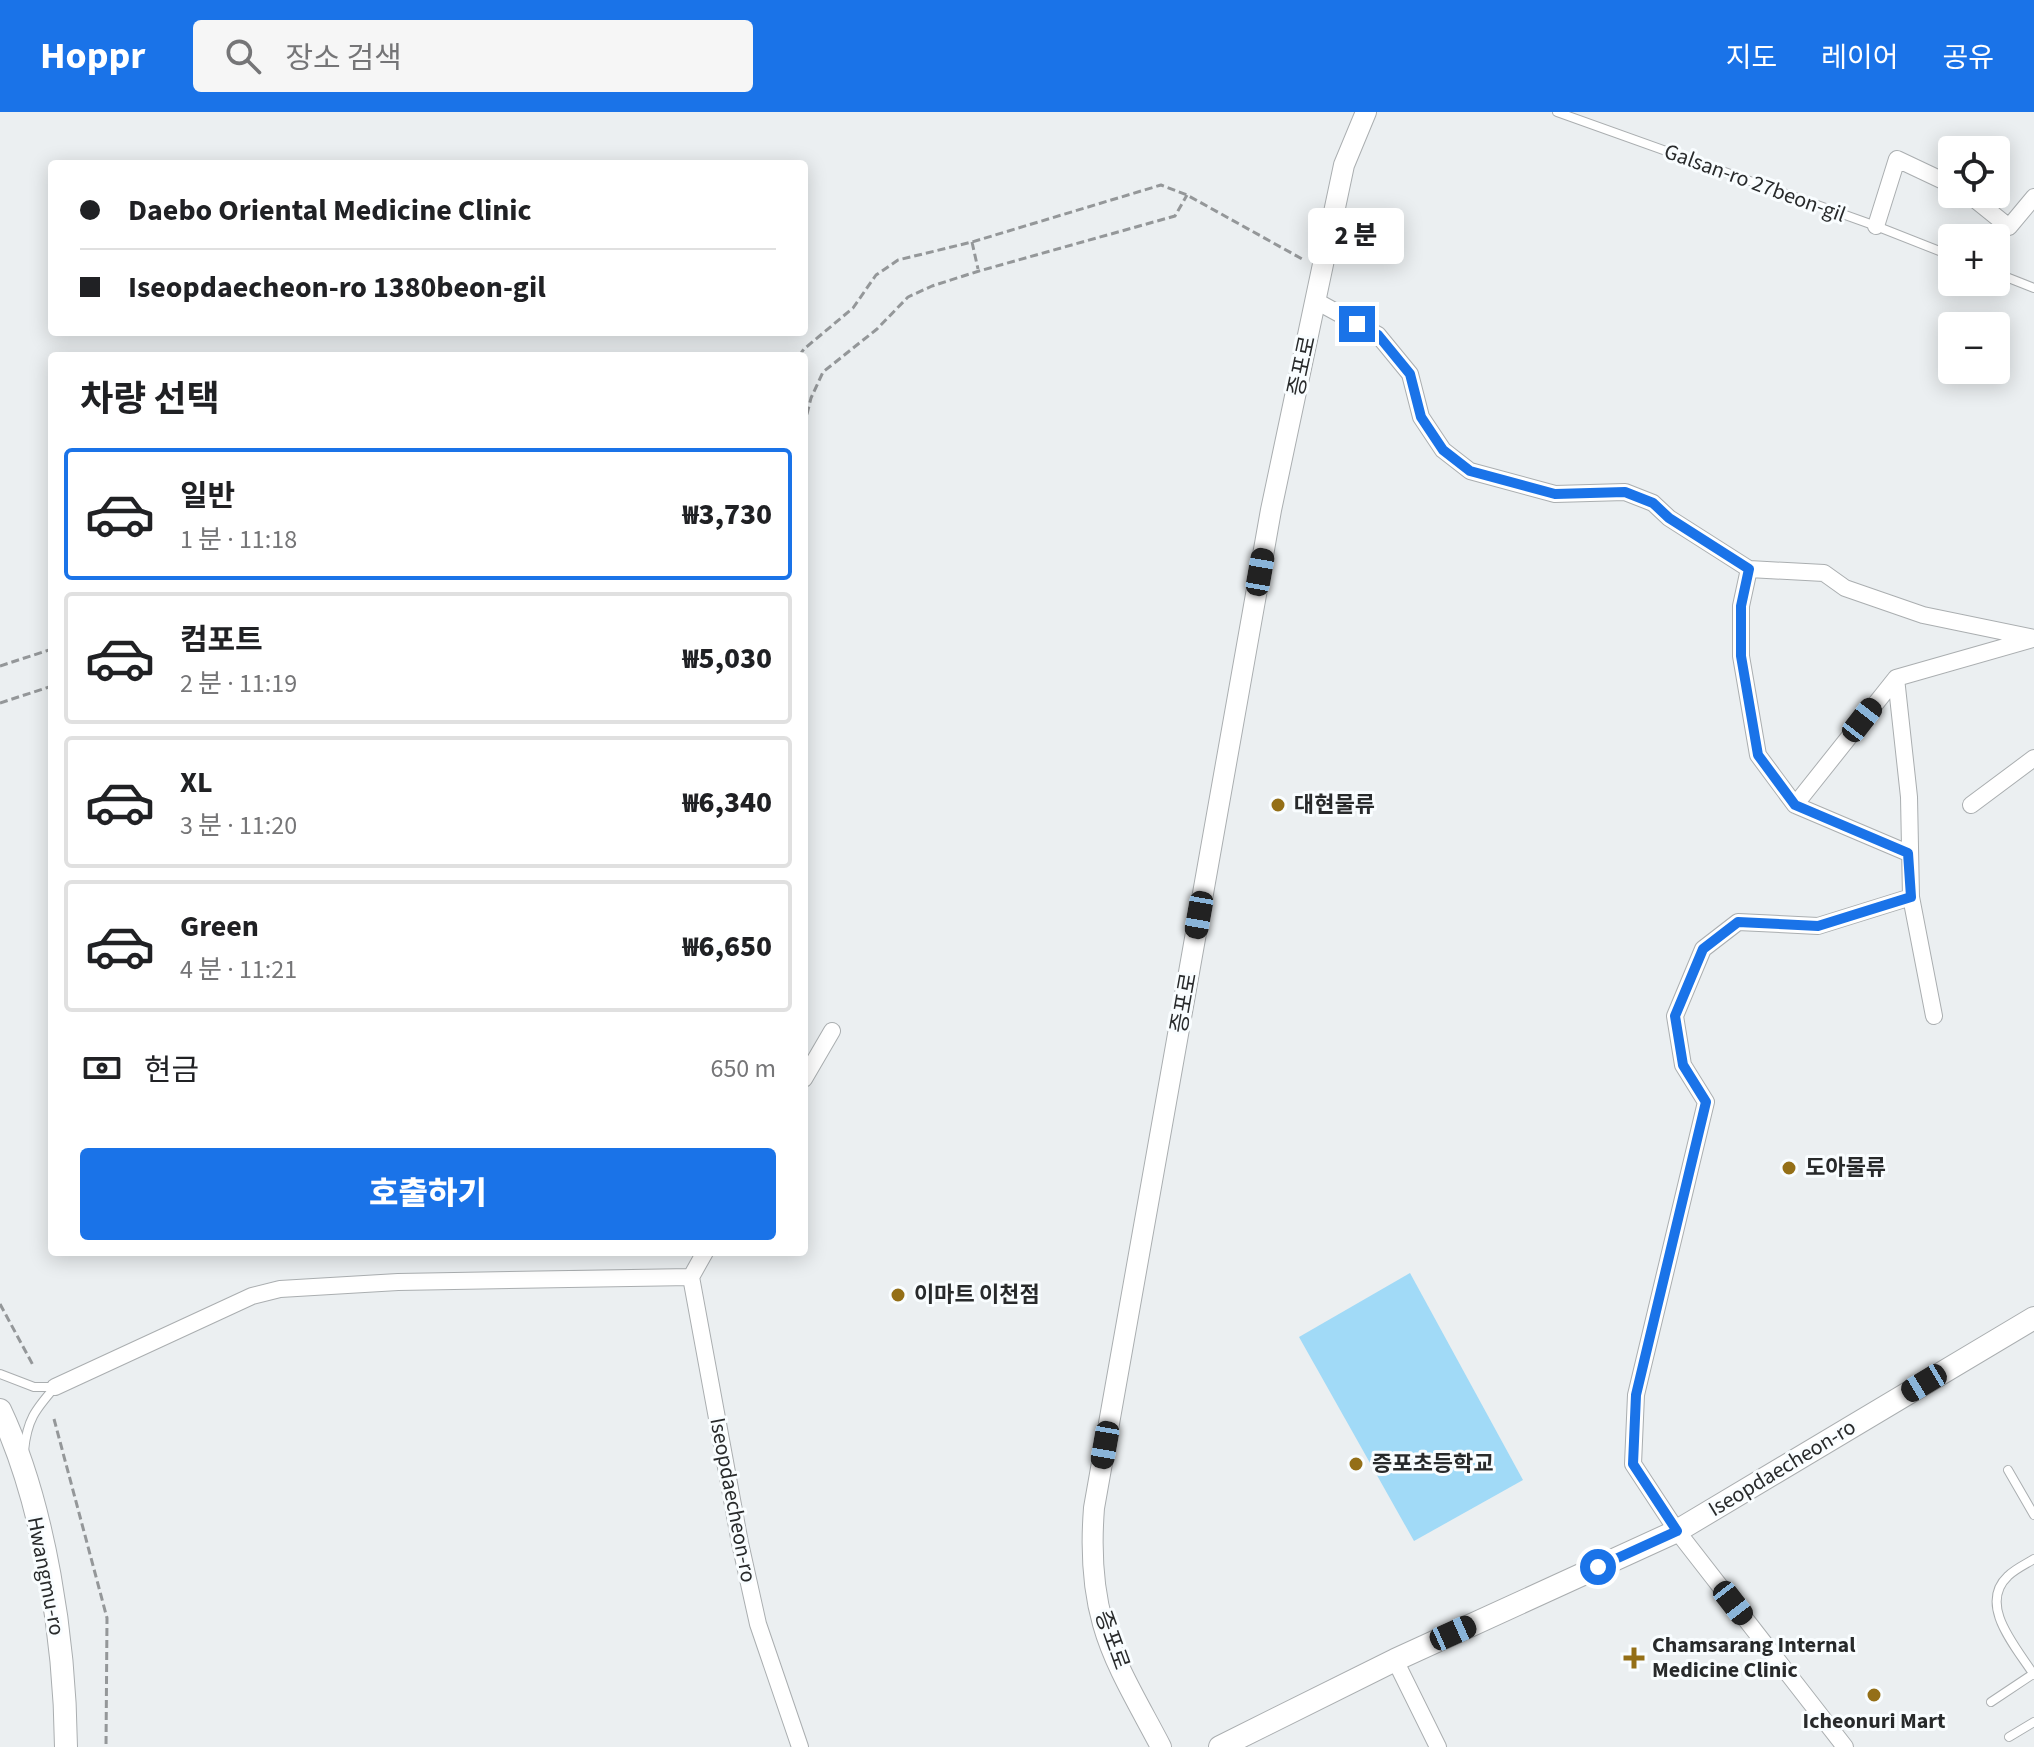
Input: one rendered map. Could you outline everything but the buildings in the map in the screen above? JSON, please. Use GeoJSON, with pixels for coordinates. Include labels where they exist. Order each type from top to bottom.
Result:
{"type":"FeatureCollection","features":[{"type":"Feature","properties":{"kind":"main road","name":"Iseopdaecheon-ro"},"geometry":{"type":"LineString","coordinates":[[1220,1747],[1395,1660],[1677,1531],[2034,1318]]}},
{"type":"Feature","properties":{"kind":"main road","name":"Hwangmu-ro"},"geometry":{"type":"LineString","coordinates":[[0,1410],[22,1472],[46,1561],[58,1631],[66,1747]]}},
{"type":"Feature","properties":{"kind":"street","name":"증포로"},"geometry":{"type":"LineString","coordinates":[[1161,1747],[1121,1670],[1103,1625],[1091,1546],[1094,1508],[1271,510],[1344,165],[1366,112]]}},
{"type":"Feature","properties":{"kind":"street"},"geometry":{"type":"LineString","coordinates":[[1876,226],[1897,159],[1938,178]]}},
{"type":"Feature","properties":{"kind":"street"},"geometry":{"type":"LineString","coordinates":[[1985,208],[2009,227],[2034,197]]}},
{"type":"Feature","properties":{"kind":"street"},"geometry":{"type":"LineString","coordinates":[[1316,301],[1378,335],[1410,374],[1421,417],[1443,450],[1470,471],[1555,494],[1625,492],[1653,503],[1669,518],[1749,569],[1824,573],[1845,588],[1923,615],[2034,638]]}},
{"type":"Feature","properties":{"kind":"street"},"geometry":{"type":"LineString","coordinates":[[1749,569],[1741,606],[1741,656],[1758,755],[1795,805],[1908,853]]}},
{"type":"Feature","properties":{"kind":"street"},"geometry":{"type":"LineString","coordinates":[[1795,805],[1896,678],[2034,638]]}},
{"type":"Feature","properties":{"kind":"street"},"geometry":{"type":"LineString","coordinates":[[1896,678],[1909,797],[1911,897],[1934,1016]]}},
{"type":"Feature","properties":{"kind":"street"},"geometry":{"type":"LineString","coordinates":[[1971,805],[2034,758]]}},
{"type":"Feature","properties":{"kind":"street"},"geometry":{"type":"LineString","coordinates":[[1845,1747],[1677,1531],[1633,1464],[1636,1395],[1706,1102],[1683,1065],[1675,1016],[1703,949],[1738,922],[1818,926],[1911,897]]}},
{"type":"Feature","properties":{"kind":"street"},"geometry":{"type":"LineString","coordinates":[[808,1072],[832,1031]]}},
{"type":"Feature","properties":{"kind":"street"},"geometry":{"type":"LineString","coordinates":[[55,1387],[252,1296],[280,1289],[398,1282],[691,1277],[703,1256]]}},
{"type":"Feature","properties":{"kind":"street","name":"Iseopdaecheon-ro"},"geometry":{"type":"LineString","coordinates":[[691,1277],[758,1624],[800,1747]]}},
{"type":"Feature","properties":{"kind":"street"},"geometry":{"type":"LineString","coordinates":[[1395,1660],[1438,1747]]}},
{"type":"Feature","properties":{"kind":"lane","name":"Galsan-ro 27beon-gil"},"geometry":{"type":"LineString","coordinates":[[1557,112],[1938,250]]}},
{"type":"Feature","properties":{"kind":"lane"},"geometry":{"type":"LineString","coordinates":[[2010,279],[2034,288]]}},
{"type":"Feature","properties":{"kind":"lane"},"geometry":{"type":"LineString","coordinates":[[0,1374],[34,1387],[55,1387]]}},
{"type":"Feature","properties":{"kind":"lane"},"geometry":{"type":"LineString","coordinates":[[22,1472],[26,1432],[34,1410],[55,1387]]}},
{"type":"Feature","properties":{"kind":"lane"},"geometry":{"type":"LineString","coordinates":[[2008,1470],[2034,1515]]}},
{"type":"Feature","properties":{"kind":"lane"},"geometry":{"type":"LineString","coordinates":[[1991,1702],[2034,1674],[1998,1617],[1995,1595],[2007,1576],[2034,1559]]}},
{"type":"Feature","properties":{"kind":"lane"},"geometry":{"type":"LineString","coordinates":[[2009,1737],[2034,1722]]}},
{"type":"Feature","properties":{"kind":"path"},"geometry":{"type":"LineString","coordinates":[[802,352],[853,308],[876,275],[898,260],[972,242],[1161,185],[1187,195],[1284,251],[1322,268]]}},
{"type":"Feature","properties":{"kind":"path"},"geometry":{"type":"LineString","coordinates":[[808,410],[823,372],[877,329],[908,297],[979,271],[1175,216],[1187,195]]}},
{"type":"Feature","properties":{"kind":"path"},"geometry":{"type":"LineString","coordinates":[[972,242],[979,271]]}},
{"type":"Feature","properties":{"kind":"path"},"geometry":{"type":"LineString","coordinates":[[0,666],[48,650]]}},
{"type":"Feature","properties":{"kind":"path"},"geometry":{"type":"LineString","coordinates":[[0,703],[48,687]]}},
{"type":"Feature","properties":{"kind":"path"},"geometry":{"type":"LineString","coordinates":[[0,1304],[34,1367]]}},
{"type":"Feature","properties":{"kind":"path"},"geometry":{"type":"LineString","coordinates":[[54,1419],[107,1618],[106,1747]]}},
{"type":"Feature","properties":{"kind":"shaded area"},"geometry":{"type":"Polygon","coordinates":[[[1410,1273],[1523,1480],[1414,1541],[1299,1337],[1410,1273]]]}},
{"type":"Feature","properties":{"kind":"place","name":"대현물류"},"geometry":{"type":"Point","coordinates":[1278,805]}},
{"type":"Feature","properties":{"kind":"place","name":"도아물류"},"geometry":{"type":"Point","coordinates":[1789,1168]}},
{"type":"Feature","properties":{"kind":"place","name":"이마트 이천점"},"geometry":{"type":"Point","coordinates":[898,1295]}},
{"type":"Feature","properties":{"kind":"place","name":"증포초등학교"},"geometry":{"type":"Point","coordinates":[1356,1464]}},
{"type":"Feature","properties":{"kind":"place","name":"Chamsarang Internal Medicine Clinic"},"geometry":{"type":"Point","coordinates":[1634,1658]}},
{"type":"Feature","properties":{"kind":"place","name":"Icheonuri Mart"},"geometry":{"type":"Point","coordinates":[1874,1695]}},
{"type":"Feature","properties":{"kind":"route"},"geometry":{"type":"LineString","coordinates":[[1357,324],[1378,335],[1410,374],[1421,417],[1443,450],[1470,471],[1555,494],[1625,492],[1653,503],[1669,518],[1749,569],[1741,606],[1741,656],[1758,755],[1795,805],[1908,853],[1911,897],[1818,926],[1738,922],[1703,949],[1675,1016],[1683,1065],[1706,1102],[1636,1395],[1633,1464],[1677,1531],[1598,1567]]}}]}
